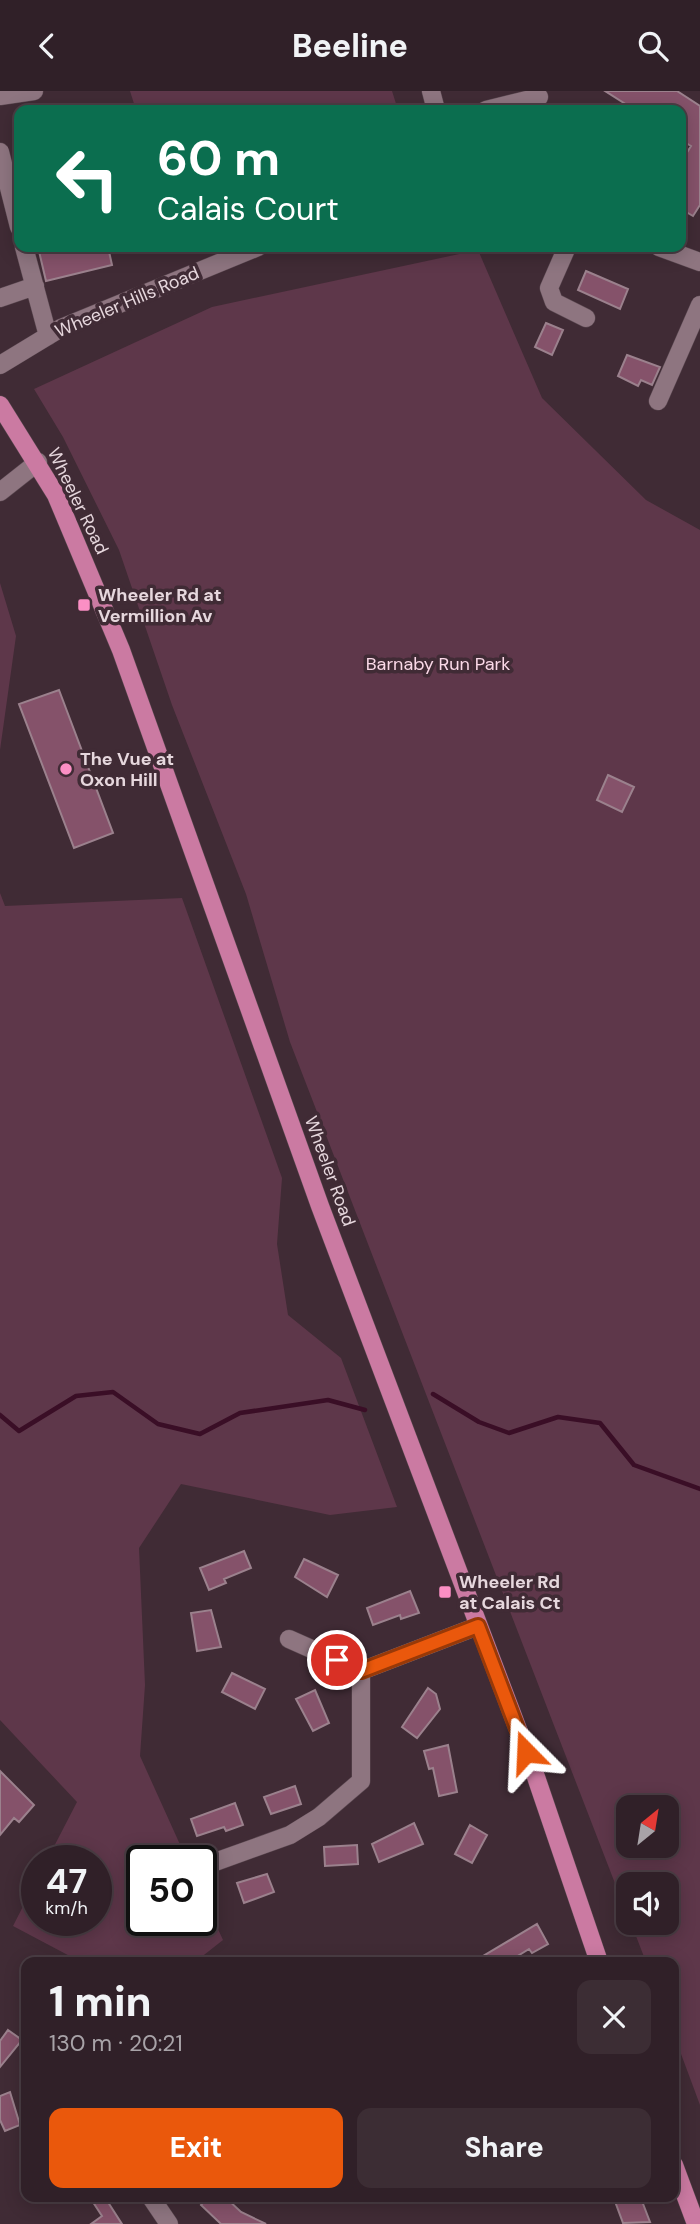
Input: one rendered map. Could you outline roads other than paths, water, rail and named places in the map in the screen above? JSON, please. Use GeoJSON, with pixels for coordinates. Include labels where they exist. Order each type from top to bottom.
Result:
{"type":"FeatureCollection","features":[{"type":"Feature","properties":{"kind":"main road","name":"Wheeler Road"},"geometry":{"type":"LineString","coordinates":[[0,405],[7,426],[38,462],[77,539],[121,650],[320,1206],[536,1777],[597,1957]]}},
{"type":"Feature","properties":{"kind":"main road"},"geometry":{"type":"LineString","coordinates":[[679,2178],[696,2224]]}},
{"type":"Feature","properties":{"kind":"street"},"geometry":{"type":"LineString","coordinates":[[0,96],[34,91]]}},
{"type":"Feature","properties":{"kind":"street"},"geometry":{"type":"LineString","coordinates":[[511,105],[540,99]]}},
{"type":"Feature","properties":{"kind":"street"},"geometry":{"type":"LineString","coordinates":[[0,152],[14,207]]}},
{"type":"Feature","properties":{"kind":"street"},"geometry":{"type":"LineString","coordinates":[[25,252],[48,336]]}},
{"type":"Feature","properties":{"kind":"street","name":"Wheeler Hills Road"},"geometry":{"type":"LineString","coordinates":[[0,365],[48,336],[246,252]]}},
{"type":"Feature","properties":{"kind":"street"},"geometry":{"type":"LineString","coordinates":[[566,252],[549,288],[554,302],[586,318]]}},
{"type":"Feature","properties":{"kind":"street"},"geometry":{"type":"LineString","coordinates":[[673,252],[700,262]]}},
{"type":"Feature","properties":{"kind":"street"},"geometry":{"type":"LineString","coordinates":[[0,298],[35,286]]}},
{"type":"Feature","properties":{"kind":"street"},"geometry":{"type":"LineString","coordinates":[[658,401],[700,305]]}},
{"type":"Feature","properties":{"kind":"street"},"geometry":{"type":"LineString","coordinates":[[0,492],[38,462]]}},
{"type":"Feature","properties":{"kind":"street"},"geometry":{"type":"LineString","coordinates":[[289,1639],[361,1671],[478,1626]]}},
{"type":"Feature","properties":{"kind":"street"},"geometry":{"type":"LineString","coordinates":[[217,1861],[290,1835],[319,1817],[361,1781],[361,1671]]}},
{"type":"Feature","properties":{"kind":"street"},"geometry":{"type":"LineString","coordinates":[[154,2202],[170,2224]]}},
{"type":"Feature","properties":{"kind":"waterway"},"geometry":{"type":"LineString","coordinates":[[0,1415],[19,1431],[76,1396],[113,1392],[158,1424],[200,1434],[240,1413],[328,1400],[365,1410]]}},
{"type":"Feature","properties":{"kind":"waterway"},"geometry":{"type":"LineString","coordinates":[[433,1394],[479,1422],[509,1433],[558,1417],[600,1423],[634,1465],[700,1489]]}},
{"type":"Feature","properties":{"kind":"place","name":"Wheeler Rd at Vermillion Av"},"geometry":{"type":"Point","coordinates":[84,605]}},
{"type":"Feature","properties":{"kind":"place","name":"The Vue at Oxon Hill"},"geometry":{"type":"Point","coordinates":[66,769]}},
{"type":"Feature","properties":{"kind":"place","name":"Wheeler Rd at Calais Ct"},"geometry":{"type":"Point","coordinates":[445,1592]}},
{"type":"Feature","properties":{"kind":"park label","name":"Barnaby Run Park"},"geometry":{"type":"Point","coordinates":[438,664]}}]}
